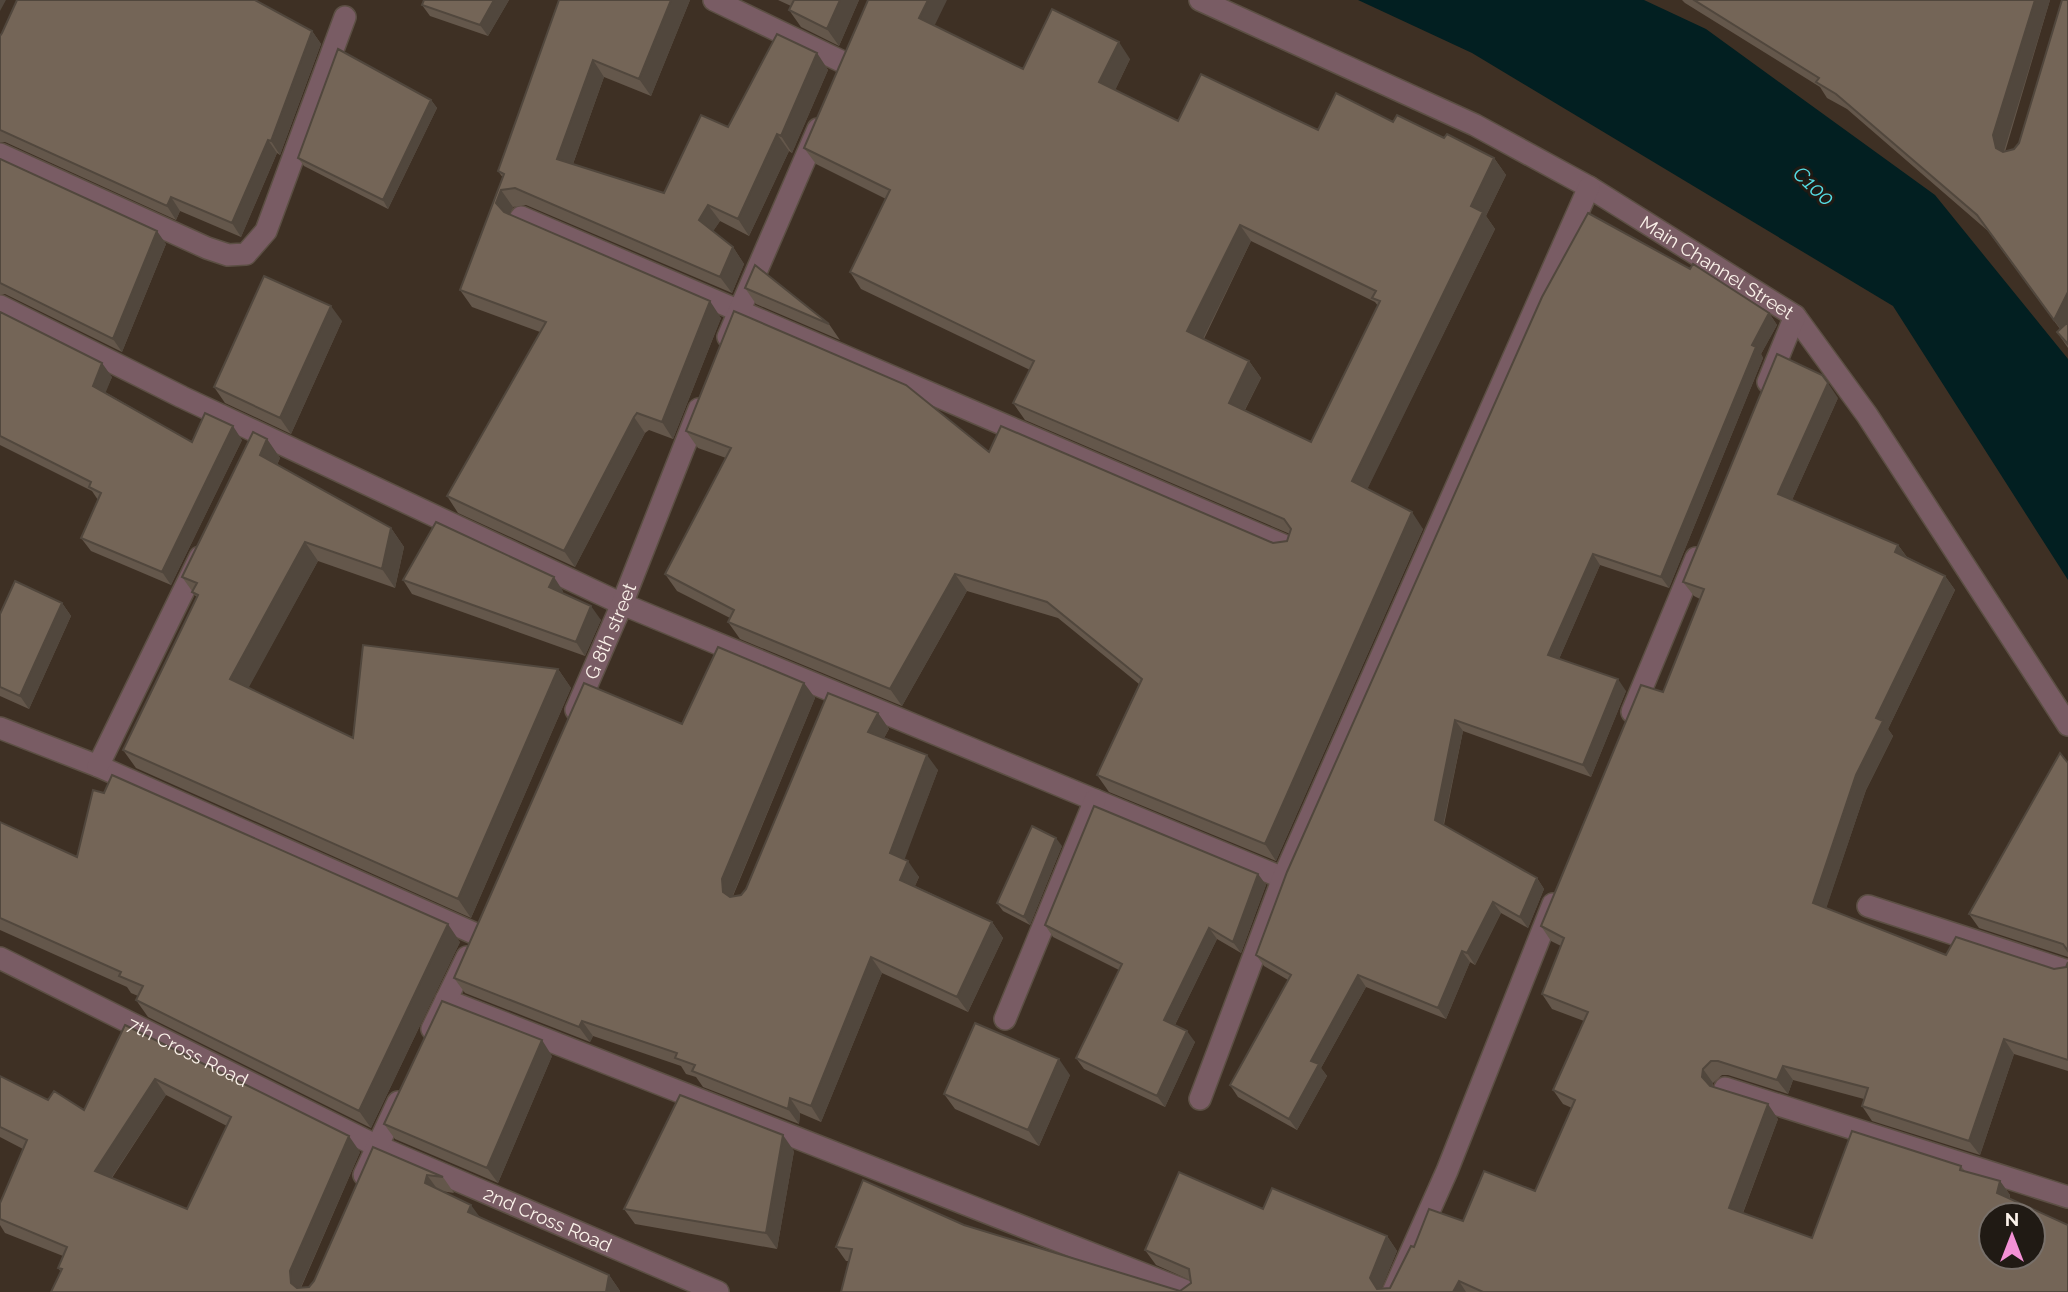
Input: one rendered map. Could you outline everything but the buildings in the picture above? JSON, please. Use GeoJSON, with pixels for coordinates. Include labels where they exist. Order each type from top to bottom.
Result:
{"type":"FeatureCollection","features":[{"type":"Feature","properties":{"kind":"street"},"geometry":{"type":"LineString","coordinates":[[714,0],[847,64]]}},
{"type":"Feature","properties":{"kind":"street","name":"Main Channel Street"},"geometry":{"type":"LineString","coordinates":[[1200,0],[1475,125],[1589,187],[1795,316],[1867,415],[2068,725]]}},
{"type":"Feature","properties":{"kind":"street"},"geometry":{"type":"LineString","coordinates":[[0,154],[207,248],[228,255],[246,254],[266,231],[345,18]]}},
{"type":"Feature","properties":{"kind":"street"},"geometry":{"type":"LineString","coordinates":[[836,89],[857,39]]}},
{"type":"Feature","properties":{"kind":"street"},"geometry":{"type":"LineString","coordinates":[[719,360],[825,113]]}},
{"type":"Feature","properties":{"kind":"street"},"geometry":{"type":"LineString","coordinates":[[1200,1099],[1283,878],[1589,187]]}},
{"type":"Feature","properties":{"kind":"street"},"geometry":{"type":"LineString","coordinates":[[521,217],[1290,548]]}},
{"type":"Feature","properties":{"kind":"street"},"geometry":{"type":"LineString","coordinates":[[0,306],[260,433],[622,604],[1283,878]]}},
{"type":"Feature","properties":{"kind":"street"},"geometry":{"type":"LineString","coordinates":[[1759,405],[1795,316]]}},
{"type":"Feature","properties":{"kind":"street","name":"G 8th street"},"geometry":{"type":"LineString","coordinates":[[567,731],[622,604],[708,386]]}},
{"type":"Feature","properties":{"kind":"street"},"geometry":{"type":"LineString","coordinates":[[248,458],[260,433]]}},
{"type":"Feature","properties":{"kind":"street"},"geometry":{"type":"LineString","coordinates":[[98,766],[212,532]]}},
{"type":"Feature","properties":{"kind":"street"},"geometry":{"type":"LineString","coordinates":[[1622,735],[1706,532]]}},
{"type":"Feature","properties":{"kind":"street"},"geometry":{"type":"LineString","coordinates":[[822,715],[832,691]]}},
{"type":"Feature","properties":{"kind":"street"},"geometry":{"type":"LineString","coordinates":[[0,728],[98,766],[478,935]]}},
{"type":"Feature","properties":{"kind":"street"},"geometry":{"type":"LineString","coordinates":[[1004,1019],[1095,800]]}},
{"type":"Feature","properties":{"kind":"street"},"geometry":{"type":"LineString","coordinates":[[1393,1292],[1447,1171],[1560,888]]}},
{"type":"Feature","properties":{"kind":"street"},"geometry":{"type":"LineString","coordinates":[[1868,906],[2068,971]]}},
{"type":"Feature","properties":{"kind":"street"},"geometry":{"type":"LineString","coordinates":[[423,1049],[489,909]]}},
{"type":"Feature","properties":{"kind":"street","name":"7th Cross Road"},"geometry":{"type":"LineString","coordinates":[[0,958],[377,1146]]}},
{"type":"Feature","properties":{"kind":"street"},"geometry":{"type":"LineString","coordinates":[[446,1000],[1189,1292]]}},
{"type":"Feature","properties":{"kind":"street"},"geometry":{"type":"LineString","coordinates":[[356,1194],[406,1085]]}},
{"type":"Feature","properties":{"kind":"street"},"geometry":{"type":"LineString","coordinates":[[1725,1088],[2068,1197]]}},
{"type":"Feature","properties":{"kind":"street","name":"2nd Cross Road"},"geometry":{"type":"LineString","coordinates":[[377,1146],[719,1292]]}},
{"type":"Feature","properties":{"kind":"water","name":"C100"},"geometry":{"type":"Polygon","coordinates":[[[1358,0],[1644,0],[1706,29],[1935,195],[2068,359],[2068,580],[1893,306],[1472,53],[1358,0]]]}}]}
